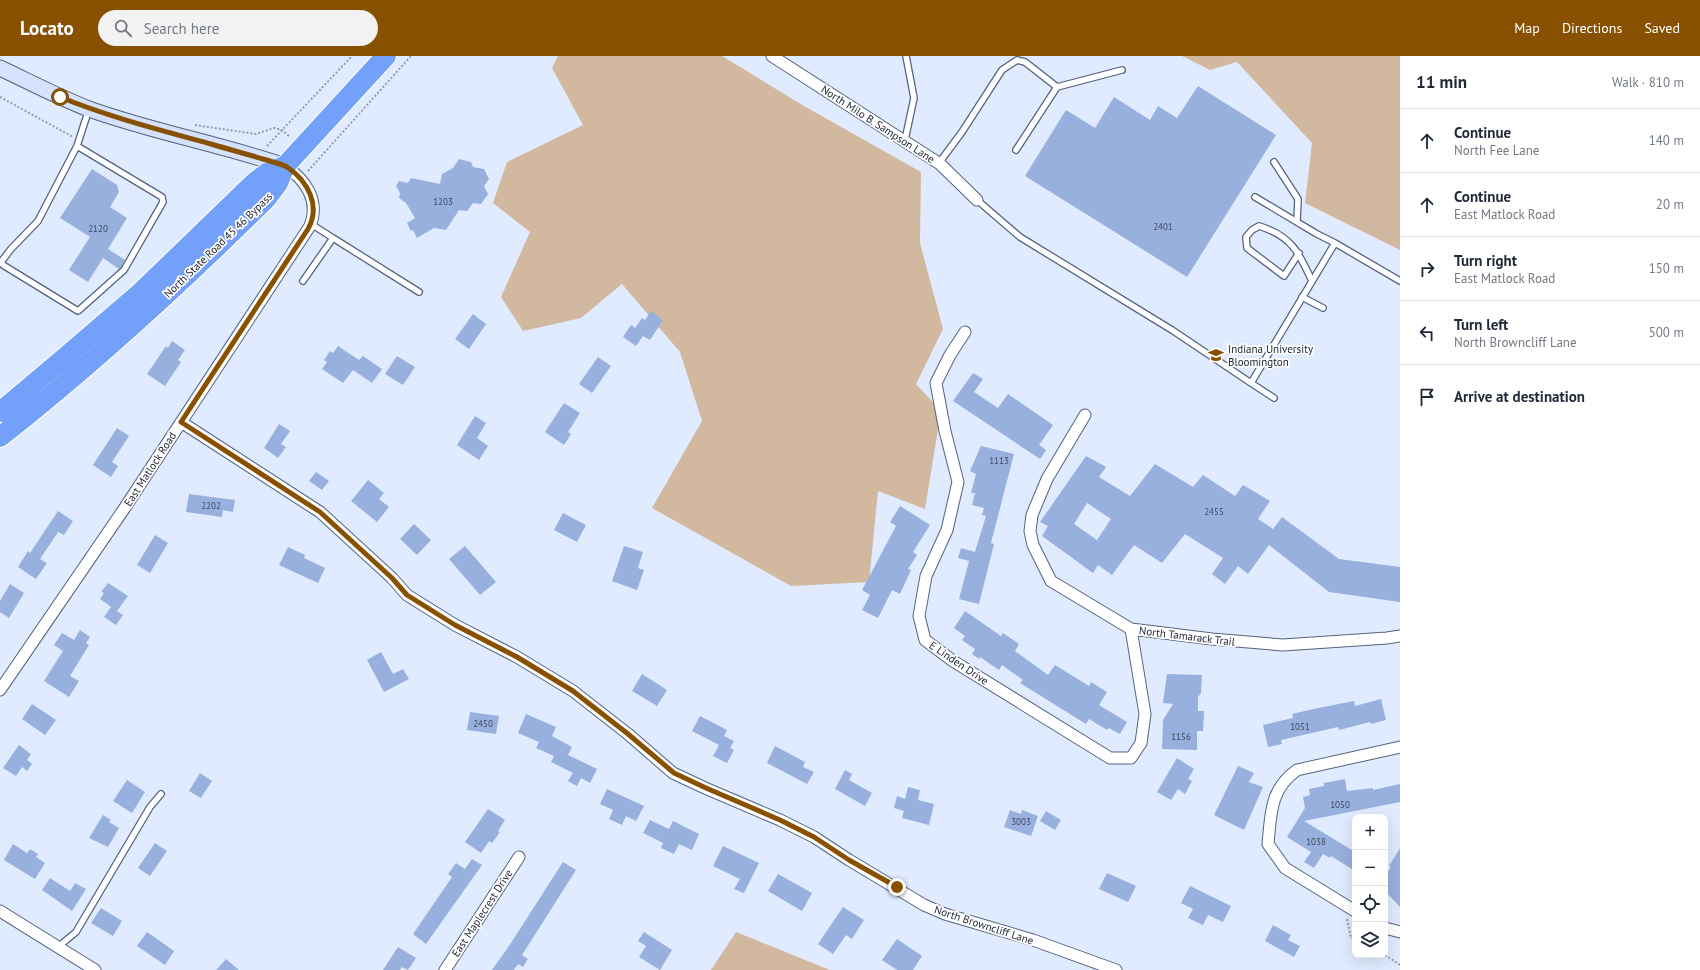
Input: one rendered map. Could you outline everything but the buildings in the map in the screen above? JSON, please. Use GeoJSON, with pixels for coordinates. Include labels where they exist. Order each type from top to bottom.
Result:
{"type":"FeatureCollection","features":[{"type":"Feature","properties":{"kind":"highway"},"geometry":{"type":"LineString","coordinates":[[285,166],[386,56]]}},
{"type":"Feature","properties":{"kind":"highway","name":"North State Road 45 46 Bypass"},"geometry":{"type":"LineString","coordinates":[[0,412],[68,356],[141,292],[256,181],[267,173],[285,166]]}},
{"type":"Feature","properties":{"kind":"highway","name":"North State Road 45 46 Bypass"},"geometry":{"type":"LineString","coordinates":[[0,437],[98,356],[184,278],[270,195],[278,183],[285,166]]}},
{"type":"Feature","properties":{"kind":"street","name":"North Milo B. Sampson Lane"},"geometry":{"type":"LineString","coordinates":[[772,56],[939,163],[977,200]]}},
{"type":"Feature","properties":{"kind":"street"},"geometry":{"type":"LineString","coordinates":[[0,68],[89,109],[285,166]]}},
{"type":"Feature","properties":{"kind":"street","name":"East Matlock Road"},"geometry":{"type":"LineString","coordinates":[[0,690],[96,552],[311,224],[314,209],[311,195],[303,182],[285,166]]}},
{"type":"Feature","properties":{"kind":"street","name":"E Linden Drive"},"geometry":{"type":"LineString","coordinates":[[965,332],[950,355],[936,382],[945,430],[958,482],[947,530],[926,576],[919,616],[925,640],[953,661],[1110,758],[1131,758],[1141,743],[1145,714],[1131,629]]}},
{"type":"Feature","properties":{"kind":"street","name":"North Tamarack Trail"},"geometry":{"type":"LineString","coordinates":[[1085,415],[1047,479],[1034,510],[1030,531],[1033,545],[1051,581],[1131,629],[1212,639],[1283,645],[1400,636]]}},
{"type":"Feature","properties":{"kind":"street","name":"North Browncliff Lane"},"geometry":{"type":"LineString","coordinates":[[181,422],[320,512],[392,578],[407,595],[455,625],[517,657],[573,691],[628,734],[674,773],[780,820],[814,837],[924,905],[945,914],[1034,940],[1116,970]]}},
{"type":"Feature","properties":{"kind":"street"},"geometry":{"type":"LineString","coordinates":[[1350,908],[1285,868],[1268,844],[1271,812],[1276,793],[1287,777],[1297,770],[1400,747]]}},
{"type":"Feature","properties":{"kind":"street","name":"East Maplecrest Drive"},"geometry":{"type":"LineString","coordinates":[[445,970],[519,857]]}},
{"type":"Feature","properties":{"kind":"street"},"geometry":{"type":"LineString","coordinates":[[2,916],[58,947],[95,970]]}},
{"type":"Feature","properties":{"kind":"street"},"geometry":{"type":"LineString","coordinates":[[1388,929],[1400,932]]}},
{"type":"Feature","properties":{"kind":"lane"},"geometry":{"type":"LineString","coordinates":[[905,140],[914,98],[906,56]]}},
{"type":"Feature","properties":{"kind":"lane"},"geometry":{"type":"LineString","coordinates":[[939,163],[962,132],[1002,70],[1017,60],[1025,62],[1057,87]]}},
{"type":"Feature","properties":{"kind":"lane"},"geometry":{"type":"LineString","coordinates":[[1016,150],[1057,87],[1122,70]]}},
{"type":"Feature","properties":{"kind":"lane"},"geometry":{"type":"LineString","coordinates":[[78,143],[162,197],[163,202],[124,270],[78,311],[4,265],[2,262],[11,249],[38,221],[78,143],[89,109]]}},
{"type":"Feature","properties":{"kind":"lane"},"geometry":{"type":"LineString","coordinates":[[1274,162],[1298,199],[1297,222]]}},
{"type":"Feature","properties":{"kind":"lane"},"geometry":{"type":"LineString","coordinates":[[1255,197],[1400,280]]}},
{"type":"Feature","properties":{"kind":"lane"},"geometry":{"type":"LineString","coordinates":[[977,200],[1020,237],[1172,330],[1274,398]]}},
{"type":"Feature","properties":{"kind":"lane"},"geometry":{"type":"LineString","coordinates":[[311,224],[418,292]]}},
{"type":"Feature","properties":{"kind":"lane"},"geometry":{"type":"LineString","coordinates":[[1299,253],[1284,276],[1248,248],[1246,237],[1252,230],[1259,226],[1268,229],[1290,242],[1299,253],[1312,281]]}},
{"type":"Feature","properties":{"kind":"lane"},"geometry":{"type":"LineString","coordinates":[[303,281],[333,238]]}},
{"type":"Feature","properties":{"kind":"lane"},"geometry":{"type":"LineString","coordinates":[[1251,383],[1335,243]]}},
{"type":"Feature","properties":{"kind":"lane"},"geometry":{"type":"LineString","coordinates":[[1302,297],[1323,308]]}},
{"type":"Feature","properties":{"kind":"lane"},"geometry":{"type":"LineString","coordinates":[[58,947],[76,932],[150,807],[161,794]]}},
{"type":"Feature","properties":{"kind":"path"},"geometry":{"type":"LineString","coordinates":[[316,161],[410,56]]}},
{"type":"Feature","properties":{"kind":"path"},"geometry":{"type":"LineString","coordinates":[[0,97],[78,143]]}},
{"type":"Feature","properties":{"kind":"path"},"geometry":{"type":"LineString","coordinates":[[191,125],[256,134],[274,128],[282,130]]}},
{"type":"Feature","properties":{"kind":"path"},"geometry":{"type":"LineString","coordinates":[[1350,908],[1352,938]]}},
{"type":"Feature","properties":{"kind":"path"},"geometry":{"type":"LineString","coordinates":[[1388,957],[1400,965]]}},
{"type":"Feature","properties":{"kind":"shaded area"},"geometry":{"type":"Polygon","coordinates":[[[558,56],[722,56],[804,106],[921,172],[920,243],[943,329],[916,384],[941,411],[925,509],[878,491],[869,582],[791,586],[652,508],[702,421],[680,352],[622,284],[581,318],[523,331],[501,297],[530,232],[493,203],[507,162],[583,125],[552,68],[558,56]]]}},
{"type":"Feature","properties":{"kind":"shaded area"},"geometry":{"type":"Polygon","coordinates":[[[1182,56],[1400,56],[1400,250],[1305,203],[1312,143],[1237,62],[1210,70],[1182,56]]]}},
{"type":"Feature","properties":{"kind":"shaded area"},"geometry":{"type":"Polygon","coordinates":[[[736,932],[830,970],[711,970],[736,932]]]}},
{"type":"Feature","properties":{"kind":"place","name":"Indiana University Bloomington"},"geometry":{"type":"Point","coordinates":[1216,355]}},
{"type":"Feature","properties":{"kind":"route"},"geometry":{"type":"LineString","coordinates":[[60,97],[89,109],[140,125],[285,166],[303,182],[309,190],[314,203],[312,221],[308,229],[181,422],[320,512],[392,578],[407,595],[455,625],[517,657],[573,691],[628,734],[652,756],[674,773],[780,820],[814,837],[849,860],[897,887]]}}]}
